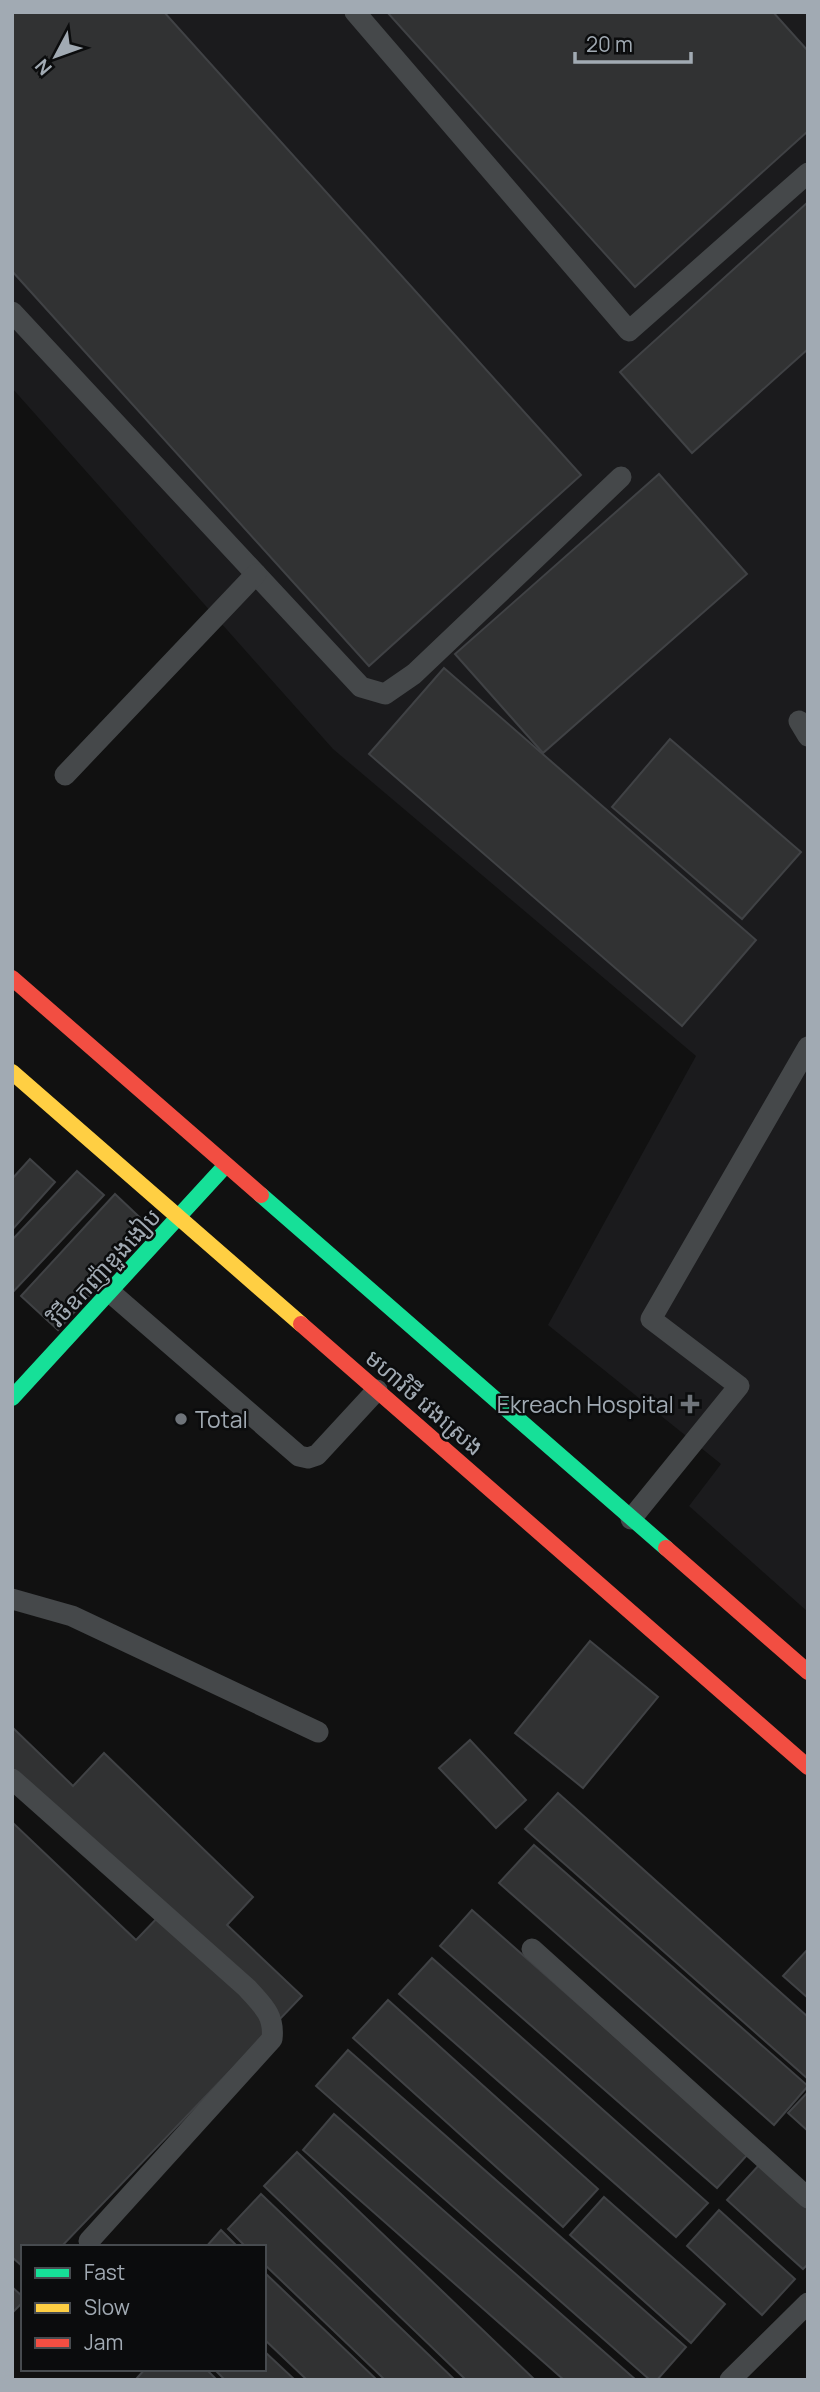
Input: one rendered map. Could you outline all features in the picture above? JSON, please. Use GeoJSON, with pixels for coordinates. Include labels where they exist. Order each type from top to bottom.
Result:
{"type":"FeatureCollection","features":[{"type":"Feature","properties":{"kind":"main road","name":"មហាវិថី វេងស្រេង"},"geometry":{"type":"LineString","coordinates":[[12,978],[808,1672]]}},
{"type":"Feature","properties":{"kind":"main road","name":"មហាវិថី វេងស្រេង"},"geometry":{"type":"LineString","coordinates":[[12,1072],[808,1767]]}},
{"type":"Feature","properties":{"kind":"main road","name":"វិថីឧកញ៉ាឌួងងៀប"},"geometry":{"type":"LineString","coordinates":[[12,1398],[226,1165]]}},
{"type":"Feature","properties":{"kind":"lane"},"geometry":{"type":"LineString","coordinates":[[355,12],[629,331],[808,173]]}},
{"type":"Feature","properties":{"kind":"lane"},"geometry":{"type":"LineString","coordinates":[[12,312],[362,687],[386,694],[414,674],[621,477]]}},
{"type":"Feature","properties":{"kind":"lane"},"geometry":{"type":"LineString","coordinates":[[65,775],[256,574]]}},
{"type":"Feature","properties":{"kind":"lane"},"geometry":{"type":"LineString","coordinates":[[631,1519],[740,1386],[651,1319],[808,1047]]}},
{"type":"Feature","properties":{"kind":"lane"},"geometry":{"type":"LineString","coordinates":[[111,1293],[299,1455],[308,1458],[317,1455],[377,1390]]}},
{"type":"Feature","properties":{"kind":"lane"},"geometry":{"type":"LineString","coordinates":[[12,1600],[72,1616],[318,1731]]}},
{"type":"Feature","properties":{"kind":"lane"},"geometry":{"type":"LineString","coordinates":[[12,1779],[247,1988],[269,2012],[274,2023],[272,2039],[89,2241]]}},
{"type":"Feature","properties":{"kind":"lane"},"geometry":{"type":"LineString","coordinates":[[532,1949],[808,2198]]}},
{"type":"Feature","properties":{"kind":"lane"},"geometry":{"type":"LineString","coordinates":[[730,2380],[808,2303]]}},
{"type":"Feature","properties":{"kind":"shaded area"},"geometry":{"type":"Polygon","coordinates":[[[12,12],[808,12],[808,1612],[689,1506],[721,1464],[548,1325],[696,1056],[333,749],[12,388],[12,12]]]}},
{"type":"Feature","properties":{"kind":"building"},"geometry":{"type":"Polygon","coordinates":[[[12,12],[164,12],[581,475],[369,666],[12,271],[12,12]]]}},
{"type":"Feature","properties":{"kind":"building"},"geometry":{"type":"Polygon","coordinates":[[[387,12],[773,12],[808,51],[808,131],[635,287],[387,12]]]}},
{"type":"Feature","properties":{"kind":"building"},"geometry":{"type":"Polygon","coordinates":[[[808,202],[808,349],[692,453],[620,372],[808,202]]]}},
{"type":"Feature","properties":{"kind":"building"},"geometry":{"type":"Polygon","coordinates":[[[659,474],[747,574],[543,753],[455,654],[659,474]]]}},
{"type":"Feature","properties":{"kind":"building"},"geometry":{"type":"Polygon","coordinates":[[[444,668],[756,940],[682,1026],[369,754],[444,668]]]}},
{"type":"Feature","properties":{"kind":"building"},"geometry":{"type":"Polygon","coordinates":[[[670,739],[801,852],[742,919],[612,807],[670,739]]]}},
{"type":"Feature","properties":{"kind":"building"},"geometry":{"type":"Polygon","coordinates":[[[30,1159],[55,1182],[12,1230],[12,1179],[30,1159]]]}},
{"type":"Feature","properties":{"kind":"building"},"geometry":{"type":"Polygon","coordinates":[[[77,1171],[104,1195],[12,1293],[12,1240],[77,1171]]]}},
{"type":"Feature","properties":{"kind":"building"},"geometry":{"type":"Polygon","coordinates":[[[115,1194],[151,1228],[58,1330],[21,1296],[115,1194]]]}},
{"type":"Feature","properties":{"kind":"building"},"geometry":{"type":"Polygon","coordinates":[[[590,1641],[658,1697],[583,1788],[515,1733],[590,1641]]]}},
{"type":"Feature","properties":{"kind":"building"},"geometry":{"type":"Polygon","coordinates":[[[12,1727],[73,1786],[104,1753],[253,1897],[227,1925],[302,1996],[63,2245],[21,2245],[21,2265],[12,2257],[12,1822],[136,1940],[162,1913],[12,1769],[12,1727]]]}},
{"type":"Feature","properties":{"kind":"building"},"geometry":{"type":"Polygon","coordinates":[[[470,1740],[526,1800],[496,1828],[439,1768],[470,1740]]]}},
{"type":"Feature","properties":{"kind":"building"},"geometry":{"type":"Polygon","coordinates":[[[558,1793],[808,2017],[808,2079],[525,1829],[558,1793]]]}},
{"type":"Feature","properties":{"kind":"building"},"geometry":{"type":"Polygon","coordinates":[[[534,1845],[808,2086],[774,2125],[499,1883],[534,1845]]]}},
{"type":"Feature","properties":{"kind":"building"},"geometry":{"type":"Polygon","coordinates":[[[472,1910],[748,2154],[717,2188],[440,1946],[472,1910]]]}},
{"type":"Feature","properties":{"kind":"building"},"geometry":{"type":"Polygon","coordinates":[[[808,1949],[808,1998],[783,1976],[808,1949]]]}},
{"type":"Feature","properties":{"kind":"building"},"geometry":{"type":"Polygon","coordinates":[[[432,1958],[708,2203],[676,2237],[399,1994],[432,1958]]]}},
{"type":"Feature","properties":{"kind":"building"},"geometry":{"type":"Polygon","coordinates":[[[388,2000],[598,2189],[563,2227],[353,2038],[388,2000]]]}},
{"type":"Feature","properties":{"kind":"building"},"geometry":{"type":"Polygon","coordinates":[[[348,2050],[686,2347],[657,2380],[650,2380],[316,2086],[348,2050]]]}},
{"type":"Feature","properties":{"kind":"building"},"geometry":{"type":"Polygon","coordinates":[[[808,2092],[808,2131],[788,2113],[808,2092]]]}},
{"type":"Feature","properties":{"kind":"building"},"geometry":{"type":"Polygon","coordinates":[[[334,2114],[636,2380],[564,2380],[303,2150],[334,2114]]]}},
{"type":"Feature","properties":{"kind":"building"},"geometry":{"type":"Polygon","coordinates":[[[297,2152],[535,2380],[466,2380],[264,2186],[297,2152]]]}},
{"type":"Feature","properties":{"kind":"building"},"geometry":{"type":"Polygon","coordinates":[[[760,2164],[808,2208],[808,2264],[803,2269],[727,2200],[760,2164]]]}},
{"type":"Feature","properties":{"kind":"building"},"geometry":{"type":"Polygon","coordinates":[[[261,2194],[455,2380],[385,2380],[266,2266],[266,2245],[244,2245],[228,2229],[261,2194]]]}},
{"type":"Feature","properties":{"kind":"building"},"geometry":{"type":"Polygon","coordinates":[[[604,2197],[725,2304],[691,2343],[570,2235],[604,2197]]]}},
{"type":"Feature","properties":{"kind":"building"},"geometry":{"type":"Polygon","coordinates":[[[719,2210],[795,2279],[762,2315],[687,2246],[719,2210]]]}},
{"type":"Feature","properties":{"kind":"building"},"geometry":{"type":"Polygon","coordinates":[[[221,2230],[236,2245],[208,2245],[221,2230]]]}},
{"type":"Feature","properties":{"kind":"building"},"geometry":{"type":"Polygon","coordinates":[[[266,2274],[377,2380],[307,2380],[266,2341],[266,2274]]]}},
{"type":"Feature","properties":{"kind":"building"},"geometry":{"type":"Polygon","coordinates":[[[12,2287],[21,2295],[21,2304],[12,2313],[12,2287]]]}},
{"type":"Feature","properties":{"kind":"building"},"geometry":{"type":"Polygon","coordinates":[[[266,2353],[295,2380],[225,2380],[216,2371],[266,2371],[266,2353]]]}},
{"type":"Feature","properties":{"kind":"building"},"geometry":{"type":"Polygon","coordinates":[[[143,2371],[208,2371],[217,2380],[139,2380],[137,2378],[143,2371]]]}},
{"type":"Feature","properties":{"kind":"traffic: fast"},"geometry":{"type":"LineString","coordinates":[[12,1398],[226,1165]]}},
{"type":"Feature","properties":{"kind":"traffic: fast"},"geometry":{"type":"LineString","coordinates":[[261,1195],[666,1548]]}},
{"type":"Feature","properties":{"kind":"traffic: slow"},"geometry":{"type":"LineString","coordinates":[[12,1072],[301,1324]]}},
{"type":"Feature","properties":{"kind":"traffic: jam"},"geometry":{"type":"LineString","coordinates":[[12,978],[261,1195]]}},
{"type":"Feature","properties":{"kind":"traffic: jam"},"geometry":{"type":"LineString","coordinates":[[301,1324],[808,1767]]}},
{"type":"Feature","properties":{"kind":"traffic: jam"},"geometry":{"type":"LineString","coordinates":[[666,1548],[808,1672]]}},
{"type":"Feature","properties":{"kind":"place","name":"Ekreach Hospital"},"geometry":{"type":"Point","coordinates":[690,1404]}},
{"type":"Feature","properties":{"kind":"place","name":"Total"},"geometry":{"type":"Point","coordinates":[181,1419]}}]}
